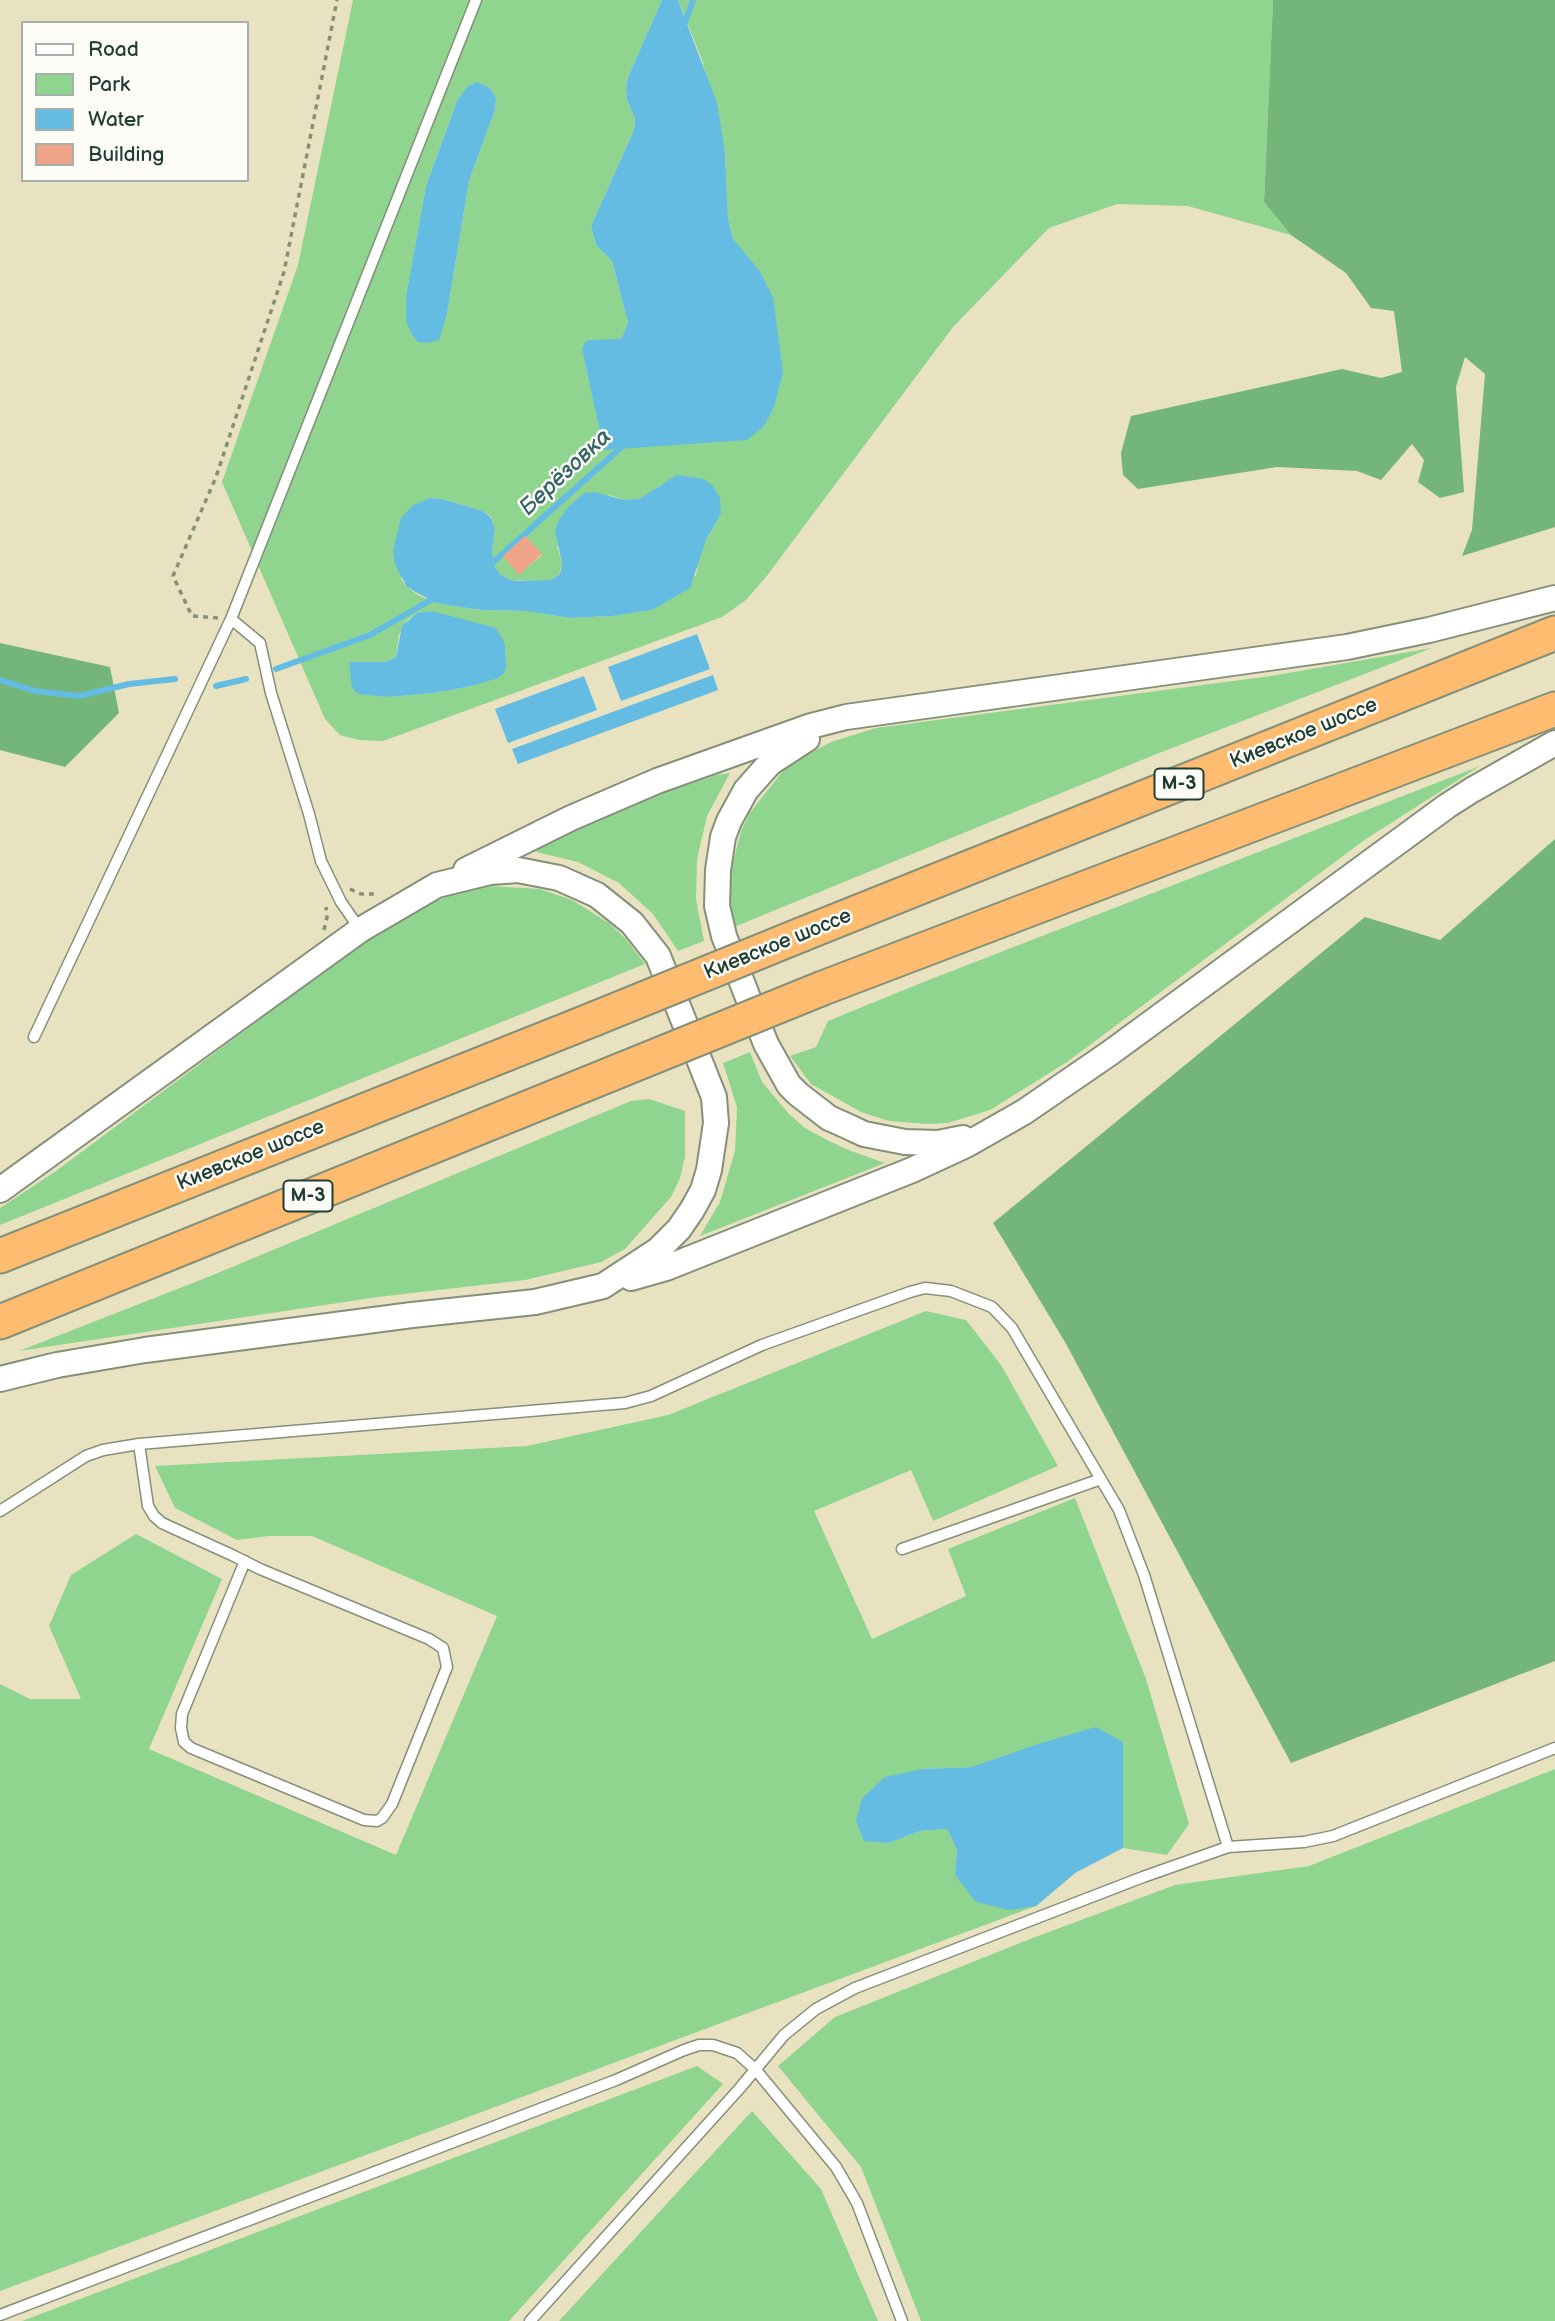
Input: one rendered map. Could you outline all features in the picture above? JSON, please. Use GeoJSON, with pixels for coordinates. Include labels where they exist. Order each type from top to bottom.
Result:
{"type":"FeatureCollection","features":[{"type":"Feature","properties":{"kind":"highway","name":"Киевское шоссе"},"geometry":{"type":"LineString","coordinates":[[0,1256],[1555,633]]}},
{"type":"Feature","properties":{"kind":"highway","name":"М-3"},"geometry":{"type":"LineString","coordinates":[[0,1322],[823,988],[1555,709]]}},
{"type":"Feature","properties":{"kind":"street"},"geometry":{"type":"LineString","coordinates":[[0,1190],[360,930],[437,885],[536,835],[657,781],[811,726],[846,717],[1347,648],[1555,598]]}},
{"type":"Feature","properties":{"kind":"street"},"geometry":{"type":"LineString","coordinates":[[890,710],[821,732],[800,742],[770,763],[746,790],[723,837],[717,888],[721,926],[772,1058],[789,1084],[829,1118],[864,1134],[905,1142],[938,1143],[991,1130]]}},
{"type":"Feature","properties":{"kind":"street"},"geometry":{"type":"LineString","coordinates":[[0,1379],[57,1365],[145,1350],[412,1315],[535,1302],[666,1268],[912,1170],[966,1145],[1041,1101],[1447,806],[1555,743]]}},
{"type":"Feature","properties":{"kind":"street"},"geometry":{"type":"LineString","coordinates":[[437,885],[474,874],[506,870],[559,878],[587,890],[617,909],[641,932],[659,956],[714,1097],[716,1123],[711,1158],[703,1190],[679,1229],[643,1262],[603,1286]]}},
{"type":"Feature","properties":{"kind":"lane"},"geometry":{"type":"LineString","coordinates":[[34,1037],[231,619],[476,0]]}},
{"type":"Feature","properties":{"kind":"lane"},"geometry":{"type":"LineString","coordinates":[[231,619],[260,643],[271,693],[321,861],[341,902],[360,930]]}},
{"type":"Feature","properties":{"kind":"lane"},"geometry":{"type":"LineString","coordinates":[[0,1511],[86,1456],[103,1450],[139,1444],[625,1403],[652,1396],[762,1345],[910,1292],[934,1288],[951,1291],[992,1307],[1012,1328],[1119,1510],[1144,1575],[1228,1847]]}},
{"type":"Feature","properties":{"kind":"lane"},"geometry":{"type":"LineString","coordinates":[[139,1444],[145,1493],[154,1516],[162,1523],[429,1639],[443,1648],[447,1667],[392,1804],[386,1814],[377,1821],[364,1820],[191,1748],[184,1742],[182,1714],[245,1561]]}},
{"type":"Feature","properties":{"kind":"lane"},"geometry":{"type":"LineString","coordinates":[[902,1549],[1101,1479]]}},
{"type":"Feature","properties":{"kind":"lane"},"geometry":{"type":"LineString","coordinates":[[530,2321],[784,2035],[816,2009],[855,1988],[1228,1847],[1304,1842],[1333,1836],[1555,1748]]}},
{"type":"Feature","properties":{"kind":"lane"},"geometry":{"type":"LineString","coordinates":[[0,2315],[603,2085],[691,2048],[713,2046],[737,2053],[755,2069],[836,2166],[857,2203],[902,2321]]}},
{"type":"Feature","properties":{"kind":"path"},"geometry":{"type":"LineString","coordinates":[[231,619],[192,616],[173,576],[216,477],[284,272],[337,0]]}},
{"type":"Feature","properties":{"kind":"green space"},"geometry":{"type":"Polygon","coordinates":[[[353,0],[662,0],[628,77],[627,100],[635,119],[634,130],[591,226],[596,245],[612,261],[628,323],[621,339],[582,349],[605,450],[733,239],[728,218],[725,152],[702,60],[678,0],[1273,0],[1264,202],[1291,235],[1188,206],[1117,204],[1049,228],[953,327],[746,600],[722,617],[383,741],[359,740],[340,735],[325,719],[222,482],[298,265],[353,0]],[[496,100],[457,101],[426,186],[406,296],[406,321],[447,314],[469,181],[495,110],[496,100]],[[662,484],[640,499],[625,500],[609,495],[557,546],[562,563],[559,575],[550,580],[533,581],[510,580],[495,567],[492,552],[495,528],[491,517],[483,511],[430,498],[401,579],[418,595],[435,603],[482,610],[528,611],[569,618],[613,616],[652,610],[696,575],[699,557],[721,514],[662,484]],[[525,536],[503,556],[519,574],[542,555],[525,536]],[[432,611],[418,613],[408,619],[399,635],[396,657],[385,662],[349,662],[388,697],[472,686],[506,666],[505,644],[432,611]]]}},
{"type":"Feature","properties":{"kind":"green space"},"geometry":{"type":"Polygon","coordinates":[[[1273,0],[1555,0],[1555,527],[1462,556],[1472,530],[1485,374],[1465,357],[1456,387],[1464,492],[1440,498],[1418,482],[1424,460],[1412,444],[1381,480],[1357,471],[1277,467],[1138,489],[1123,475],[1121,453],[1131,416],[1342,369],[1381,378],[1402,372],[1394,311],[1371,308],[1346,273],[1291,235],[1264,202],[1273,0]]]}},
{"type":"Feature","properties":{"kind":"green space"},"geometry":{"type":"Polygon","coordinates":[[[0,643],[110,667],[119,713],[65,767],[0,750],[0,643]]]}},
{"type":"Feature","properties":{"kind":"green space"},"geometry":{"type":"Polygon","coordinates":[[[1432,648],[1154,755],[734,927],[730,874],[741,831],[749,814],[782,772],[794,762],[831,742],[876,728],[1271,676],[1432,648]]]}},
{"type":"Feature","properties":{"kind":"green space"},"geometry":{"type":"Polygon","coordinates":[[[1480,766],[1363,841],[1067,1062],[990,1110],[948,1123],[889,1121],[861,1112],[811,1084],[790,1056],[816,1047],[828,1021],[1480,766]]]}},
{"type":"Feature","properties":{"kind":"green space"},"geometry":{"type":"Polygon","coordinates":[[[730,773],[707,816],[697,859],[696,899],[704,941],[678,951],[653,914],[619,883],[578,862],[536,852],[542,846],[586,824],[649,798],[730,773]]]}},
{"type":"Feature","properties":{"kind":"green space"},"geometry":{"type":"Polygon","coordinates":[[[1555,839],[1555,1661],[1291,1763],[1065,1342],[993,1223],[1365,917],[1440,940],[1555,839]]]}},
{"type":"Feature","properties":{"kind":"green space"},"geometry":{"type":"Polygon","coordinates":[[[489,886],[540,889],[572,900],[609,923],[626,939],[645,964],[0,1225],[0,1208],[56,1171],[346,955],[416,910],[457,892],[489,886]]]}},
{"type":"Feature","properties":{"kind":"green space"},"geometry":{"type":"Polygon","coordinates":[[[750,1052],[762,1082],[789,1114],[805,1128],[851,1151],[885,1163],[700,1236],[720,1202],[735,1151],[737,1107],[723,1063],[750,1052]]]}},
{"type":"Feature","properties":{"kind":"green space"},"geometry":{"type":"Polygon","coordinates":[[[649,1099],[685,1111],[685,1157],[680,1178],[671,1197],[625,1249],[601,1262],[525,1280],[378,1297],[19,1351],[208,1277],[631,1101],[649,1099]]]}},
{"type":"Feature","properties":{"kind":"green space"},"geometry":{"type":"Polygon","coordinates":[[[926,1311],[966,1320],[1001,1365],[1058,1466],[933,1521],[911,1470],[814,1511],[872,1639],[966,1596],[948,1549],[1075,1498],[1146,1679],[1189,1824],[1167,1855],[1123,1848],[1123,1742],[972,1767],[922,1769],[889,1843],[920,1831],[947,1829],[957,1850],[955,1875],[1075,1873],[1036,1906],[0,2291],[0,1684],[30,1699],[81,1699],[49,1626],[71,1575],[136,1534],[222,1579],[149,1749],[396,1855],[497,1616],[312,1536],[269,1536],[237,1540],[175,1508],[155,1466],[527,1446],[668,1415],[926,1311]]]}},
{"type":"Feature","properties":{"kind":"green space"},"geometry":{"type":"Polygon","coordinates":[[[1555,1769],[1555,2321],[921,2321],[861,2167],[778,2066],[835,2017],[1030,1939],[1175,1885],[1309,1866],[1555,1769]]]}},
{"type":"Feature","properties":{"kind":"green space"},"geometry":{"type":"Polygon","coordinates":[[[697,2066],[723,2084],[509,2321],[22,2321],[697,2066]]]}},
{"type":"Feature","properties":{"kind":"green space"},"geometry":{"type":"Polygon","coordinates":[[[752,2111],[821,2189],[878,2321],[559,2321],[752,2111]]]}},
{"type":"Feature","properties":{"kind":"water"},"geometry":{"type":"Polygon","coordinates":[[[662,0],[678,0],[717,103],[725,152],[728,218],[733,239],[759,270],[773,297],[783,372],[774,407],[764,426],[747,440],[604,450],[582,349],[589,340],[621,339],[628,323],[612,261],[596,245],[591,226],[634,130],[635,119],[627,100],[628,77],[662,0]]]}},
{"type":"Feature","properties":{"kind":"water"},"geometry":{"type":"Polygon","coordinates":[[[477,82],[488,87],[494,94],[495,110],[469,181],[447,314],[439,340],[418,342],[406,321],[406,296],[426,186],[457,101],[467,87],[477,82]]]}},
{"type":"Feature","properties":{"kind":"water"},"geometry":{"type":"Polygon","coordinates":[[[677,475],[704,479],[713,486],[720,498],[721,514],[706,540],[690,588],[652,610],[613,616],[569,618],[527,611],[482,610],[435,603],[407,587],[395,565],[393,550],[401,518],[412,506],[430,498],[442,499],[483,511],[491,518],[495,528],[492,552],[495,567],[500,574],[510,580],[550,580],[559,575],[562,563],[555,531],[558,522],[566,509],[584,493],[594,492],[625,500],[639,499],[677,475]]]}},
{"type":"Feature","properties":{"kind":"water"},"geometry":{"type":"Polygon","coordinates":[[[432,611],[496,628],[505,644],[504,673],[498,678],[472,686],[434,693],[388,697],[358,694],[352,688],[349,662],[385,662],[396,657],[402,626],[417,613],[432,611]]]}},
{"type":"Feature","properties":{"kind":"water"},"geometry":{"type":"Polygon","coordinates":[[[697,634],[710,669],[621,701],[608,667],[697,634]]]}},
{"type":"Feature","properties":{"kind":"water"},"geometry":{"type":"Polygon","coordinates":[[[713,675],[718,690],[518,764],[512,749],[713,675]]]}},
{"type":"Feature","properties":{"kind":"water"},"geometry":{"type":"Polygon","coordinates":[[[584,676],[597,710],[508,743],[495,709],[584,676]]]}},
{"type":"Feature","properties":{"kind":"water"},"geometry":{"type":"Polygon","coordinates":[[[1096,1727],[1123,1742],[1123,1848],[1075,1873],[1036,1906],[1009,1910],[976,1902],[955,1875],[957,1850],[947,1829],[920,1831],[889,1843],[864,1841],[856,1821],[862,1798],[885,1777],[922,1769],[972,1767],[1096,1727]]]}},
{"type":"Feature","properties":{"kind":"building"},"geometry":{"type":"Polygon","coordinates":[[[525,536],[542,554],[519,575],[503,556],[525,536]]]}},
{"type":"Feature","properties":{"kind":"waterway","name":"Берёзовка"},"geometry":{"type":"LineString","coordinates":[[684,25],[693,0]]}},
{"type":"Feature","properties":{"kind":"waterway","name":"Берёзовка"},"geometry":{"type":"LineString","coordinates":[[488,567],[626,443]]}},
{"type":"Feature","properties":{"kind":"waterway","name":"Берёзовка"},"geometry":{"type":"LineString","coordinates":[[276,669],[370,635],[436,597]]}},
{"type":"Feature","properties":{"kind":"waterway","name":"Берёзовка"},"geometry":{"type":"LineString","coordinates":[[0,680],[35,691],[79,696],[129,684],[175,679]]}},
{"type":"Feature","properties":{"kind":"waterway"},"geometry":{"type":"LineString","coordinates":[[216,686],[246,679]]}}]}
